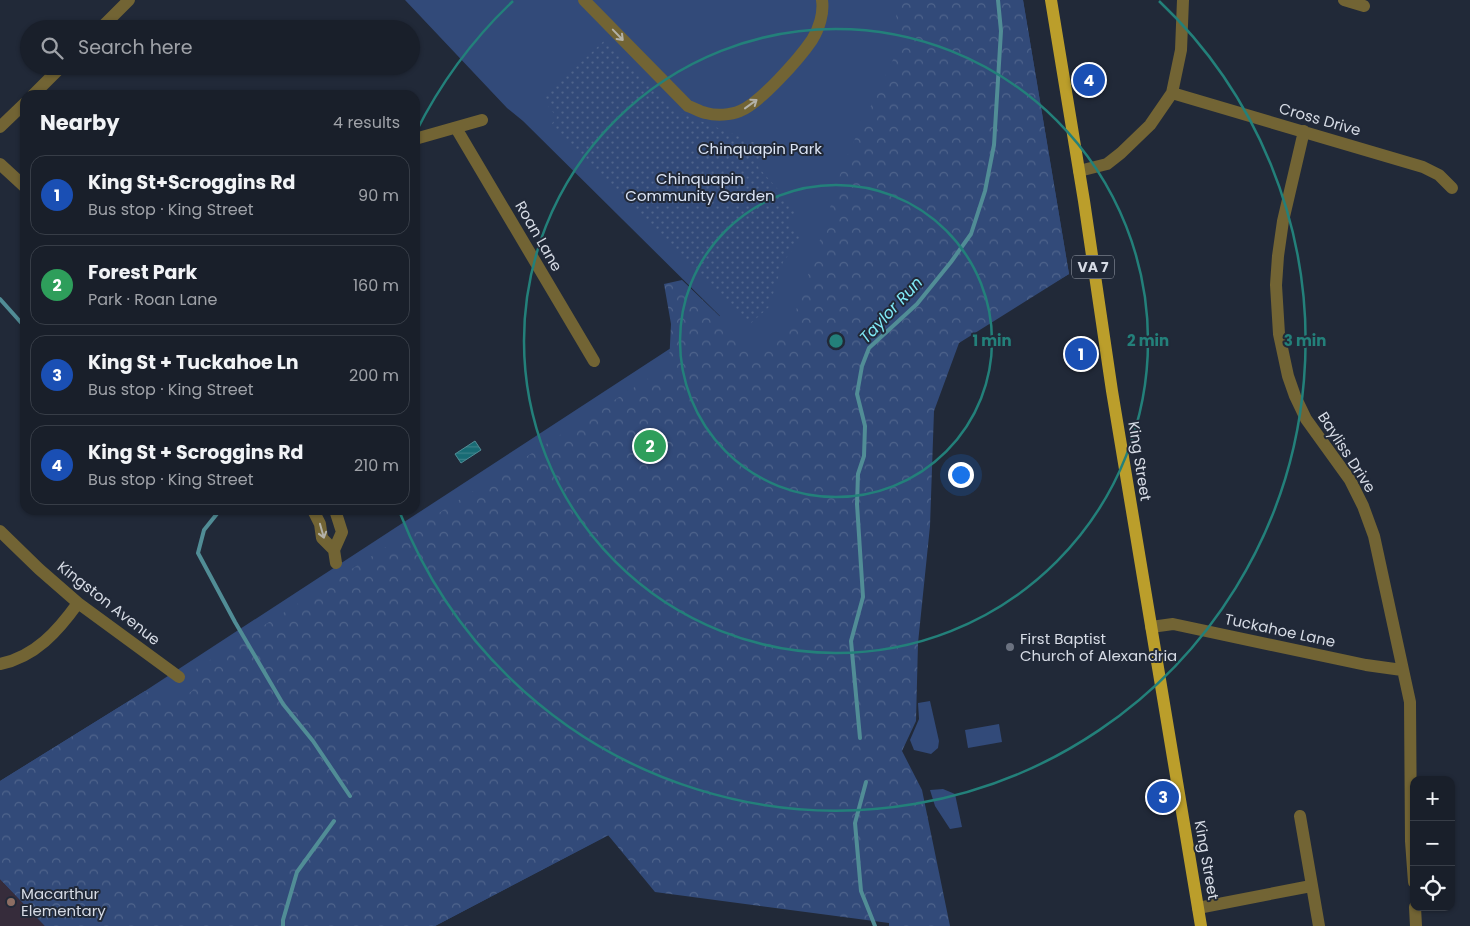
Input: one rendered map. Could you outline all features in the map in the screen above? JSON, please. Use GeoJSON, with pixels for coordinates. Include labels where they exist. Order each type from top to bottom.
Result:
{"type":"FeatureCollection","features":[{"type":"Feature","properties":{"kind":"main road","name":"King Street"},"geometry":{"type":"LineString","coordinates":[[1051,0],[1112,391],[1201,926]]}},
{"type":"Feature","properties":{"kind":"street"},"geometry":{"type":"LineString","coordinates":[[109,20],[129,0]]}},
{"type":"Feature","properties":{"kind":"street"},"geometry":{"type":"LineString","coordinates":[[584,0],[688,106],[706,113],[720,114],[739,112],[753,104],[789,68],[812,40],[820,25],[822,0]]}},
{"type":"Feature","properties":{"kind":"street"},"geometry":{"type":"LineString","coordinates":[[1078,171],[1107,164],[1121,153],[1150,125],[1172,93],[1180,50],[1183,0]]}},
{"type":"Feature","properties":{"kind":"street"},"geometry":{"type":"LineString","coordinates":[[1344,0],[1364,6]]}},
{"type":"Feature","properties":{"kind":"street"},"geometry":{"type":"LineString","coordinates":[[38,90],[53,75]]}},
{"type":"Feature","properties":{"kind":"street","name":"Cross Drive"},"geometry":{"type":"LineString","coordinates":[[1172,93],[1423,167],[1439,175],[1452,188]]}},
{"type":"Feature","properties":{"kind":"street"},"geometry":{"type":"LineString","coordinates":[[0,127],[20,108]]}},
{"type":"Feature","properties":{"kind":"street"},"geometry":{"type":"LineString","coordinates":[[420,138],[482,120]]}},
{"type":"Feature","properties":{"kind":"street","name":"Roan Lane"},"geometry":{"type":"LineString","coordinates":[[456,128],[594,361]]}},
{"type":"Feature","properties":{"kind":"street","name":"Bayliss Drive"},"geometry":{"type":"LineString","coordinates":[[1304,131],[1283,221],[1278,256],[1276,285],[1279,334],[1288,376],[1295,396],[1306,419],[1350,480],[1363,506],[1374,536],[1410,702],[1413,866]]}},
{"type":"Feature","properties":{"kind":"street"},"geometry":{"type":"LineString","coordinates":[[0,164],[20,182]]}},
{"type":"Feature","properties":{"kind":"street"},"geometry":{"type":"LineString","coordinates":[[316,515],[320,524],[322,538],[335,557],[342,532],[337,515]]}},
{"type":"Feature","properties":{"kind":"street","name":"Kingston Avenue"},"geometry":{"type":"LineString","coordinates":[[0,531],[78,603],[180,677]]}},
{"type":"Feature","properties":{"kind":"street"},"geometry":{"type":"LineString","coordinates":[[0,664],[20,658],[52,636],[78,603]]}},
{"type":"Feature","properties":{"kind":"street","name":"Tuckahoe Lane"},"geometry":{"type":"LineString","coordinates":[[1151,627],[1173,624],[1366,665],[1402,670]]}},
{"type":"Feature","properties":{"kind":"street"},"geometry":{"type":"LineString","coordinates":[[1300,816],[1319,926]]}},
{"type":"Feature","properties":{"kind":"street"},"geometry":{"type":"LineString","coordinates":[[1198,908],[1312,886]]}},
{"type":"Feature","properties":{"kind":"street"},"geometry":{"type":"LineString","coordinates":[[1415,911],[1416,926]]}},
{"type":"Feature","properties":{"kind":"shaded area"},"geometry":{"type":"Polygon","coordinates":[[[475,441],[481,450],[461,463],[455,454],[475,441]]]}},
{"type":"Feature","properties":{"kind":"shaded area","name":"Macarthur Elementary"},"geometry":{"type":"Polygon","coordinates":[[[0,879],[45,926],[0,926],[0,879]]]}},
{"type":"Feature","properties":{"kind":"green space","name":"Chinquapin Park"},"geometry":{"type":"Polygon","coordinates":[[[405,0],[1023,0],[1069,274],[628,535],[609,835],[435,926],[45,926],[0,879],[0,781],[145,691],[415,515],[420,515],[420,512],[720,316],[523,121],[507,108],[405,0]]]}},
{"type":"Feature","properties":{"kind":"green space"},"geometry":{"type":"Polygon","coordinates":[[[894,0],[1023,0],[1069,274],[959,343],[934,411],[930,526],[918,643],[916,721],[902,751],[922,790],[950,926],[889,926],[889,923],[655,892],[608,835],[435,926],[45,926],[0,879],[0,781],[145,691],[173,705],[193,690],[193,671],[669,365],[671,324],[664,284],[682,280],[761,356],[790,328],[844,162],[900,45],[894,0]]]}},
{"type":"Feature","properties":{"kind":"green space","name":"Chinquapin Community Garden"},"geometry":{"type":"Polygon","coordinates":[[[606,39],[678,112],[763,146],[758,167],[797,211],[789,225],[801,239],[783,262],[769,307],[750,324],[550,126],[557,117],[542,99],[606,39]]]}},
{"type":"Feature","properties":{"kind":"green space"},"geometry":{"type":"Polygon","coordinates":[[[930,701],[939,741],[938,748],[931,754],[914,750],[910,740],[919,719],[918,703],[930,701]]]}},
{"type":"Feature","properties":{"kind":"green space"},"geometry":{"type":"Polygon","coordinates":[[[999,724],[1002,742],[968,748],[965,730],[999,724]]]}},
{"type":"Feature","properties":{"kind":"green space"},"geometry":{"type":"Polygon","coordinates":[[[943,789],[955,794],[962,827],[950,829],[935,806],[930,790],[943,789]]]}},
{"type":"Feature","properties":{"kind":"waterway","name":"Taylor Run"},"geometry":{"type":"LineString","coordinates":[[860,738],[851,641],[863,597],[857,504],[858,474],[864,456],[865,426],[857,394],[862,366],[869,348],[917,304],[971,234],[985,191],[994,145],[1001,31],[998,0]]}},
{"type":"Feature","properties":{"kind":"waterway"},"geometry":{"type":"LineString","coordinates":[[0,299],[20,321]]}},
{"type":"Feature","properties":{"kind":"waterway"},"geometry":{"type":"LineString","coordinates":[[216,515],[204,530],[198,553],[235,622],[283,704],[313,741],[350,796]]}},
{"type":"Feature","properties":{"kind":"waterway","name":"Taylor Run"},"geometry":{"type":"LineString","coordinates":[[866,782],[855,823],[861,891],[875,926]]}},
{"type":"Feature","properties":{"kind":"waterway"},"geometry":{"type":"LineString","coordinates":[[283,926],[283,920],[297,872],[334,821]]}},
{"type":"Feature","properties":{"kind":"place","name":"King St + Scroggins Rd"},"geometry":{"type":"Point","coordinates":[1089,80]}},
{"type":"Feature","properties":{"kind":"place","name":"King St+Scroggins Rd"},"geometry":{"type":"Point","coordinates":[1081,354]}},
{"type":"Feature","properties":{"kind":"place","name":"Forest Park"},"geometry":{"type":"Point","coordinates":[650,446]}},
{"type":"Feature","properties":{"kind":"place","name":"First Baptist Church of Alexandria"},"geometry":{"type":"Point","coordinates":[1010,647]}},
{"type":"Feature","properties":{"kind":"place","name":"King St + Tuckahoe Ln"},"geometry":{"type":"Point","coordinates":[1163,797]}},
{"type":"Feature","properties":{"kind":"place","name":"Macarthur Elementary"},"geometry":{"type":"Point","coordinates":[11,902]}}]}
